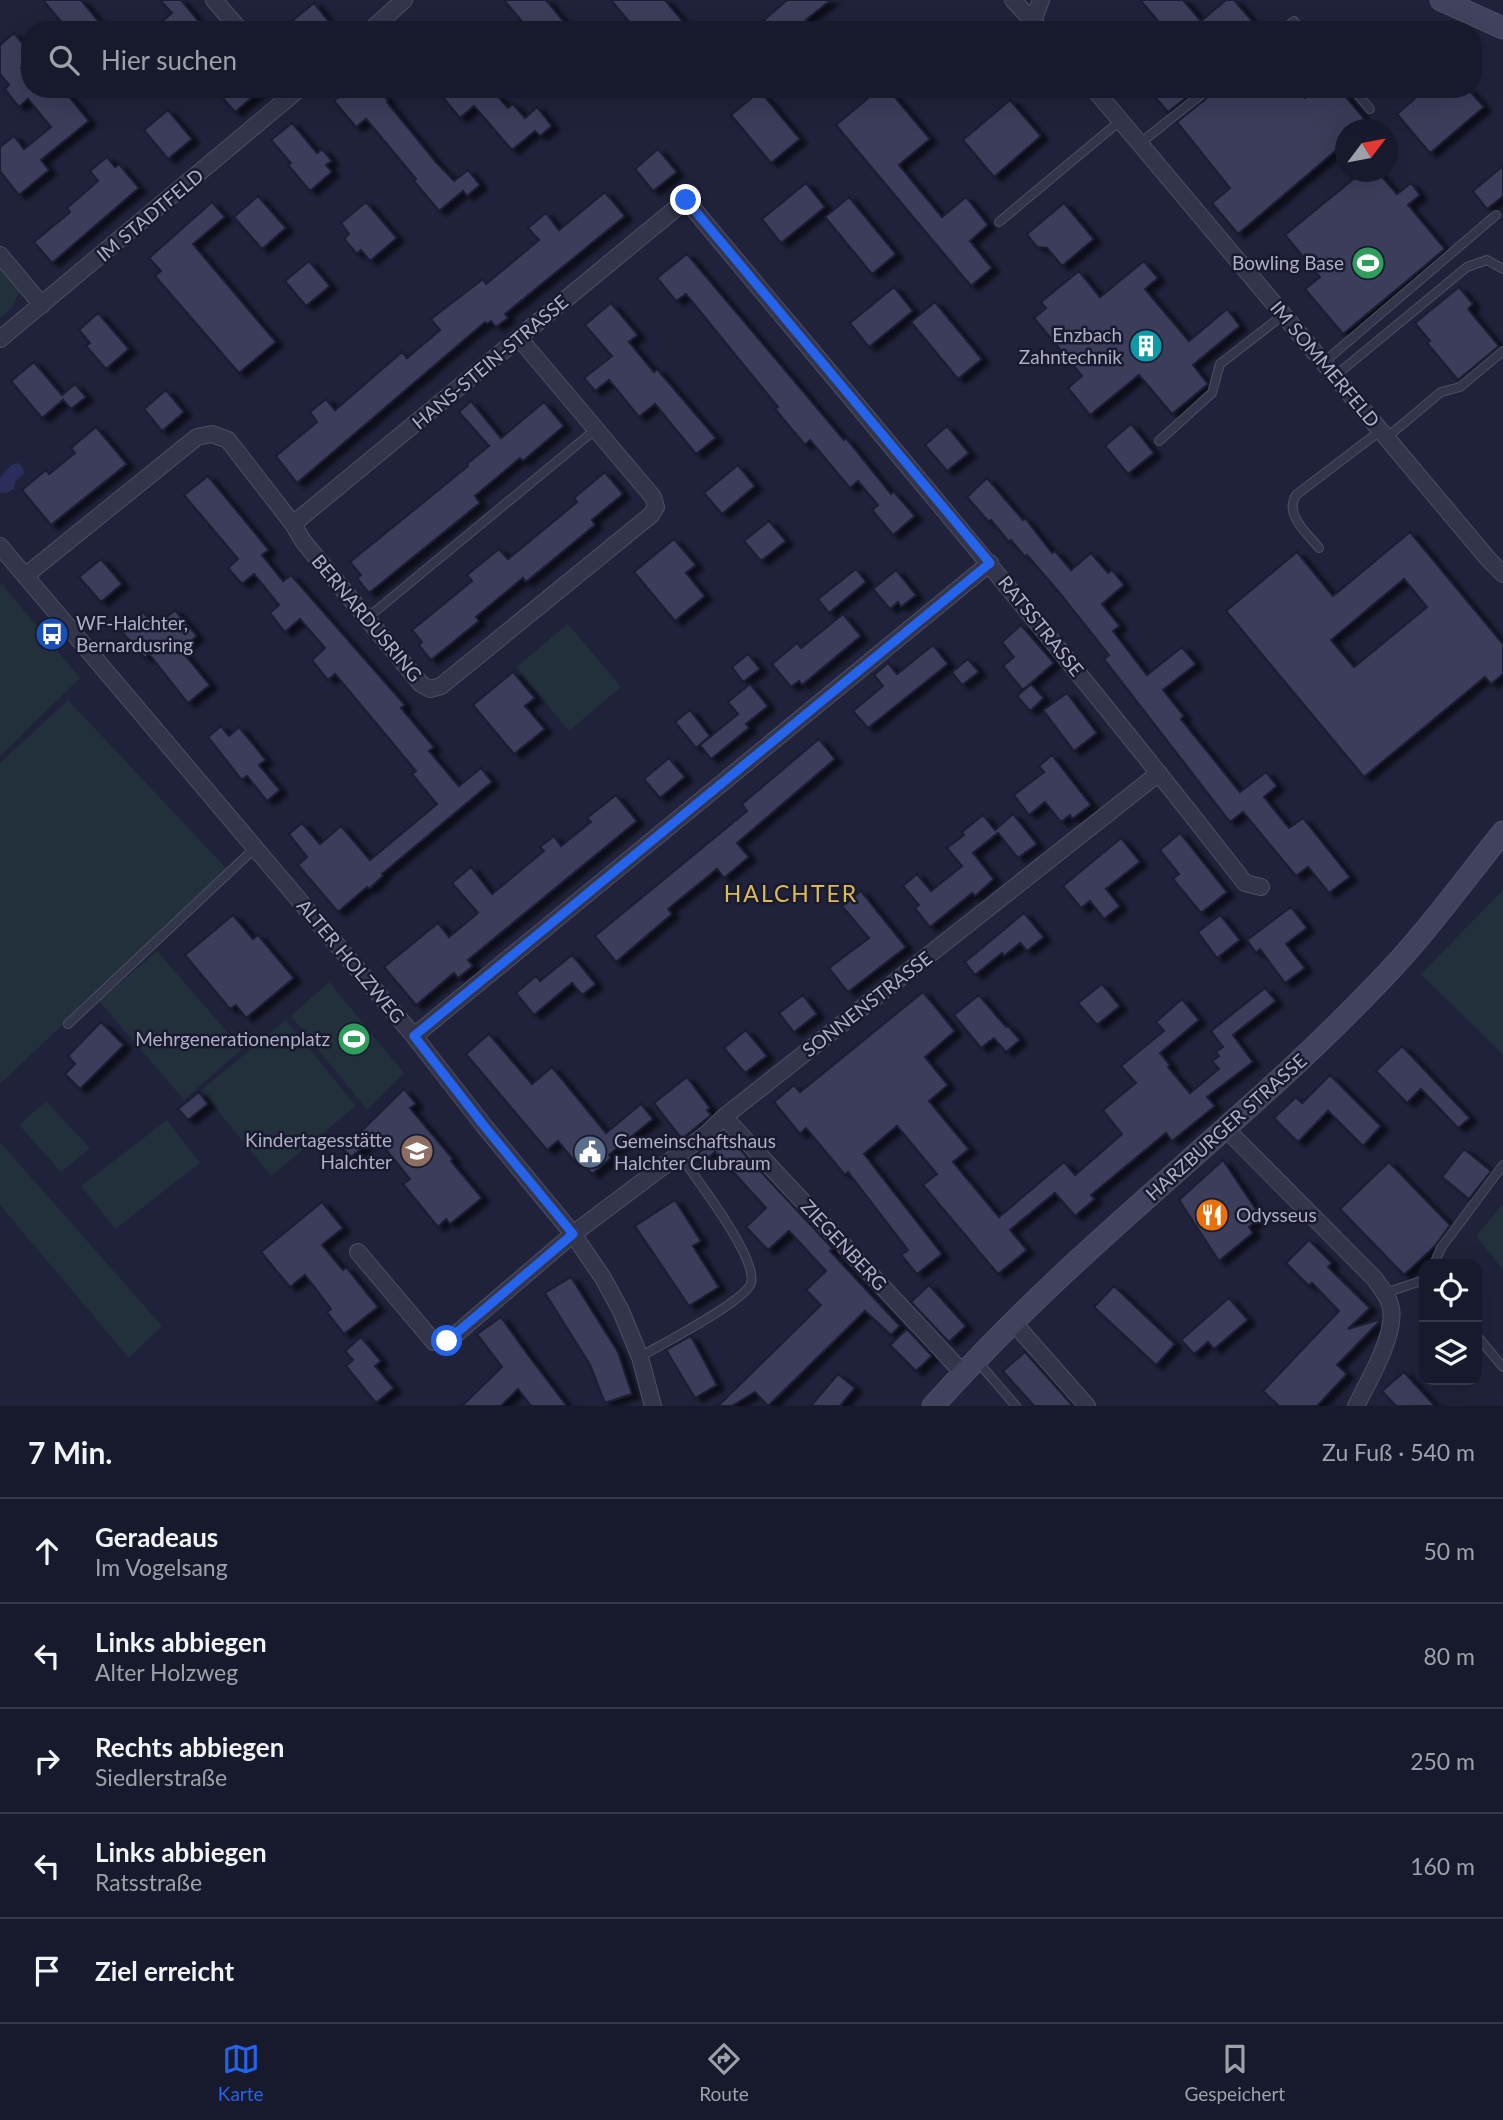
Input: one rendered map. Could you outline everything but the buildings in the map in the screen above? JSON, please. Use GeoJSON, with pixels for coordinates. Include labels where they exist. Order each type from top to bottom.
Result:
{"type":"FeatureCollection","features":[{"type":"Feature","properties":{"kind":"main road"},"geometry":{"type":"LineString","coordinates":[[1441,0],[1503,28]]}},
{"type":"Feature","properties":{"kind":"main road","name":"HARZBURGER STRASSE"},"geometry":{"type":"LineString","coordinates":[[933,1406],[1013,1322],[1076,1262],[1226,1129],[1386,975],[1503,832]]}},
{"type":"Feature","properties":{"kind":"street"},"geometry":{"type":"LineString","coordinates":[[214,0],[232,21]]}},
{"type":"Feature","properties":{"kind":"street"},"geometry":{"type":"LineString","coordinates":[[381,21],[404,0]]}},
{"type":"Feature","properties":{"kind":"street"},"geometry":{"type":"LineString","coordinates":[[1013,0],[1033,21]]}},
{"type":"Feature","properties":{"kind":"street"},"geometry":{"type":"LineString","coordinates":[[1038,21],[1041,0]]}},
{"type":"Feature","properties":{"kind":"street","name":"IM STADTFELD"},"geometry":{"type":"LineString","coordinates":[[0,339],[286,98]]}},
{"type":"Feature","properties":{"kind":"street","name":"IM SOMMERFELD"},"geometry":{"type":"LineString","coordinates":[[1101,98],[1503,574]]}},
{"type":"Feature","properties":{"kind":"street","name":"HANS-STEIN-STRASSE"},"geometry":{"type":"LineString","coordinates":[[293,524],[686,200]]}},
{"type":"Feature","properties":{"kind":"street","name":"RATSSTRASSE"},"geometry":{"type":"LineString","coordinates":[[686,200],[990,563],[1245,883],[1261,887]]}},
{"type":"Feature","properties":{"kind":"street"},"geometry":{"type":"LineString","coordinates":[[0,255],[42,305]]}},
{"type":"Feature","properties":{"kind":"street","name":"BERNARDUSRING"},"geometry":{"type":"LineString","coordinates":[[26,576],[197,437],[212,434],[228,440],[293,524],[303,541],[421,684],[430,689],[441,686],[651,515],[656,507],[653,497],[519,338]]}},
{"type":"Feature","properties":{"kind":"street","name":"ALTER HOLZWEG"},"geometry":{"type":"LineString","coordinates":[[0,546],[414,1036],[573,1234],[603,1278],[621,1311],[640,1357],[653,1406]]}},
{"type":"Feature","properties":{"kind":"street"},"geometry":{"type":"LineString","coordinates":[[414,1036],[990,563]]}},
{"type":"Feature","properties":{"kind":"street","name":"SONNENSTRASSE"},"geometry":{"type":"LineString","coordinates":[[358,1252],[434,1342],[447,1341],[573,1234],[679,1154],[1159,773]]}},
{"type":"Feature","properties":{"kind":"street","name":"ZIEGENBERG"},"geometry":{"type":"LineString","coordinates":[[724,1117],[970,1366]]}},
{"type":"Feature","properties":{"kind":"street"},"geometry":{"type":"LineString","coordinates":[[1226,1129],[1375,1279],[1385,1293],[1391,1308],[1389,1332],[1356,1406]]}},
{"type":"Feature","properties":{"kind":"street"},"geometry":{"type":"LineString","coordinates":[[1013,1322],[1087,1406]]}},
{"type":"Feature","properties":{"kind":"lane"},"geometry":{"type":"LineString","coordinates":[[1139,144],[1197,98]]}},
{"type":"Feature","properties":{"kind":"lane"},"geometry":{"type":"LineString","coordinates":[[1361,98],[1370,109]]}},
{"type":"Feature","properties":{"kind":"lane"},"geometry":{"type":"LineString","coordinates":[[999,222],[1120,121]]}},
{"type":"Feature","properties":{"kind":"lane"},"geometry":{"type":"LineString","coordinates":[[1323,363],[1496,215]]}},
{"type":"Feature","properties":{"kind":"lane"},"geometry":{"type":"LineString","coordinates":[[1335,376],[1467,267],[1487,260],[1503,269]]}},
{"type":"Feature","properties":{"kind":"lane"},"geometry":{"type":"LineString","coordinates":[[1159,441],[1212,393],[1220,364],[1283,315]]}},
{"type":"Feature","properties":{"kind":"lane"},"geometry":{"type":"LineString","coordinates":[[1319,548],[1293,514],[1291,504],[1296,495],[1441,392],[1460,387],[1503,351]]}},
{"type":"Feature","properties":{"kind":"lane"},"geometry":{"type":"LineString","coordinates":[[366,618],[596,429]]}},
{"type":"Feature","properties":{"kind":"lane"},"geometry":{"type":"LineString","coordinates":[[68,1024],[255,848]]}},
{"type":"Feature","properties":{"kind":"lane"},"geometry":{"type":"LineString","coordinates":[[640,1357],[738,1299],[751,1283],[747,1260],[728,1225],[679,1154]]}},
{"type":"Feature","properties":{"kind":"lane"},"geometry":{"type":"LineString","coordinates":[[1436,1259],[1441,1248],[1503,1166]]}},
{"type":"Feature","properties":{"kind":"lane"},"geometry":{"type":"LineString","coordinates":[[1385,1293],[1419,1282]]}},
{"type":"Feature","properties":{"kind":"lane"},"geometry":{"type":"LineString","coordinates":[[1482,1342],[1503,1367]]}},
{"type":"Feature","properties":{"kind":"lane"},"geometry":{"type":"LineString","coordinates":[[970,1366],[1016,1406]]}},
{"type":"Feature","properties":{"kind":"shaded area"},"geometry":{"type":"Polygon","coordinates":[[[0,266],[20,290],[13,307],[0,318],[0,266]]]}},
{"type":"Feature","properties":{"kind":"shaded area"},"geometry":{"type":"Polygon","coordinates":[[[2,584],[80,678],[0,756],[0,586],[2,584]]]}},
{"type":"Feature","properties":{"kind":"shaded area"},"geometry":{"type":"Polygon","coordinates":[[[568,624],[621,687],[569,731],[516,667],[568,624]]]}},
{"type":"Feature","properties":{"kind":"shaded area"},"geometry":{"type":"Polygon","coordinates":[[[68,700],[227,869],[0,1084],[0,763],[68,700]]]}},
{"type":"Feature","properties":{"kind":"shaded area"},"geometry":{"type":"Polygon","coordinates":[[[1503,890],[1503,1055],[1421,974],[1503,890]]]}},
{"type":"Feature","properties":{"kind":"shaded area"},"geometry":{"type":"Polygon","coordinates":[[[157,951],[242,1049],[184,1100],[99,1001],[157,951]]]}},
{"type":"Feature","properties":{"kind":"shaded area"},"geometry":{"type":"Polygon","coordinates":[[[329,982],[404,1073],[367,1110],[291,1016],[329,982]]]}},
{"type":"Feature","properties":{"kind":"shaded area"},"geometry":{"type":"Polygon","coordinates":[[[286,1020],[356,1106],[271,1176],[201,1090],[286,1020]]]}},
{"type":"Feature","properties":{"kind":"shaded area"},"geometry":{"type":"Polygon","coordinates":[[[46,1101],[90,1148],[61,1172],[19,1125],[46,1101]]]}},
{"type":"Feature","properties":{"kind":"shaded area"},"geometry":{"type":"Polygon","coordinates":[[[167,1120],[200,1163],[115,1229],[81,1186],[167,1120]]]}},
{"type":"Feature","properties":{"kind":"shaded area"},"geometry":{"type":"Polygon","coordinates":[[[0,1142],[162,1326],[129,1358],[0,1205],[0,1142]]]}},
{"type":"Feature","properties":{"kind":"shaded area"},"geometry":{"type":"Polygon","coordinates":[[[1503,1204],[1503,1270],[1476,1236],[1503,1204]]]}},
{"type":"Feature","properties":{"kind":"water"},"geometry":{"type":"Polygon","coordinates":[[[18,463],[24,473],[15,482],[14,489],[6,493],[0,492],[0,478],[11,465],[18,463]]]}},
{"type":"Feature","properties":{"kind":"place","name":"Bowling Base"},"geometry":{"type":"Point","coordinates":[1368,263]}},
{"type":"Feature","properties":{"kind":"place","name":"Enzbach Zahntechnik"},"geometry":{"type":"Point","coordinates":[1146,346]}},
{"type":"Feature","properties":{"kind":"place","name":"WF-Halchter, Bernardusring"},"geometry":{"type":"Point","coordinates":[52,634]}},
{"type":"Feature","properties":{"kind":"place","name":"Mehrgenerationenplatz"},"geometry":{"type":"Point","coordinates":[354,1039]}},
{"type":"Feature","properties":{"kind":"place","name":"Kindertagesstätte Halchter"},"geometry":{"type":"Point","coordinates":[417,1151]}},
{"type":"Feature","properties":{"kind":"place","name":"Gemeinschaftshaus Halchter Clubraum"},"geometry":{"type":"Point","coordinates":[590,1152]}},
{"type":"Feature","properties":{"kind":"place","name":"Odysseus"},"geometry":{"type":"Point","coordinates":[1212,1215]}},
{"type":"Feature","properties":{"kind":"district","name":"HALCHTER"},"geometry":{"type":"Point","coordinates":[791,894]}},
{"type":"Feature","properties":{"kind":"route"},"geometry":{"type":"LineString","coordinates":[[447,1341],[573,1234],[414,1036],[990,563],[686,200]]}}]}
